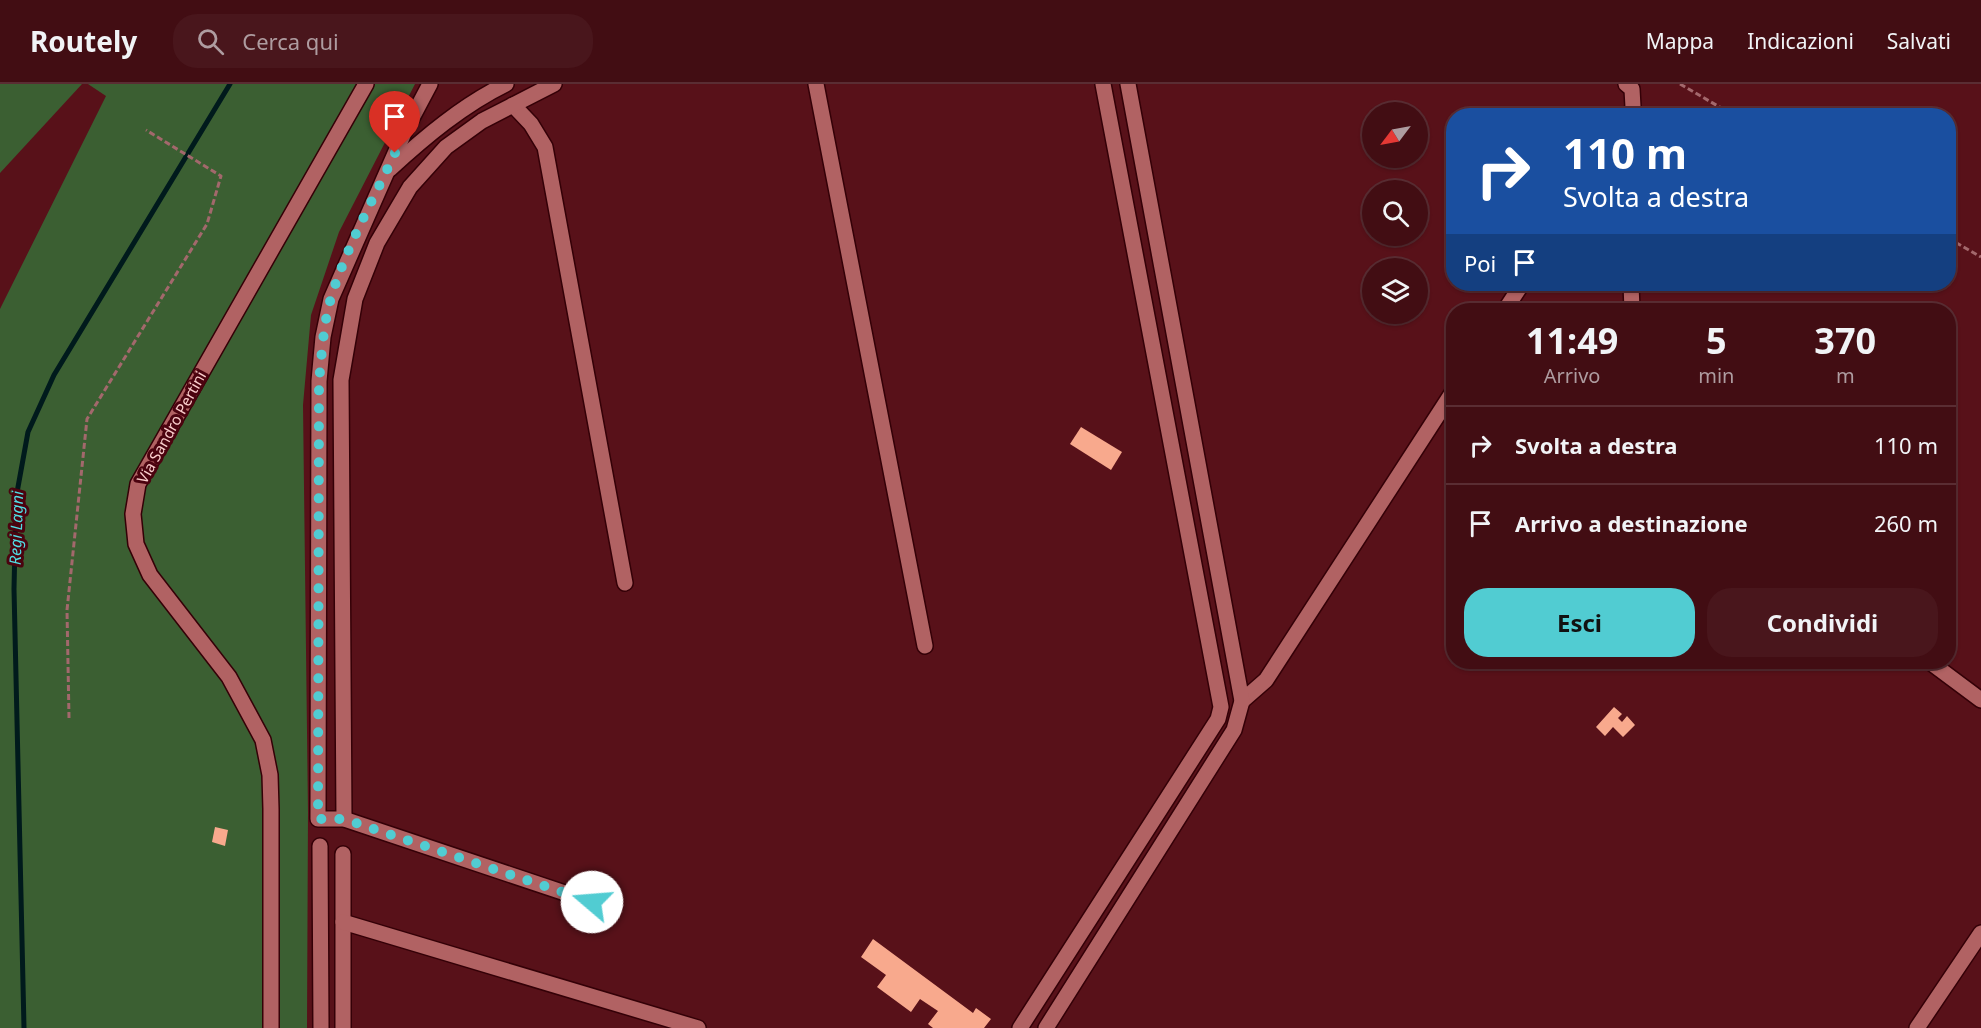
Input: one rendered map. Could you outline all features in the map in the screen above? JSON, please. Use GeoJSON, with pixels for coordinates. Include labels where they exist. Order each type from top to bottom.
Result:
{"type":"FeatureCollection","features":[{"type":"Feature","properties":{"kind":"street","name":"Via Sandro Pertini"},"geometry":{"type":"LineString","coordinates":[[271,1028],[272,809],[270,775],[263,740],[229,677],[150,575],[136,544],[133,514],[138,484],[366,84]]}},
{"type":"Feature","properties":{"kind":"street"},"geometry":{"type":"LineString","coordinates":[[430,84],[343,267],[331,299],[323,337],[319,381],[318,819],[344,819],[592,902]]}},
{"type":"Feature","properties":{"kind":"street"},"geometry":{"type":"LineString","coordinates":[[386,173],[426,136],[489,92],[506,84]]}},
{"type":"Feature","properties":{"kind":"street"},"geometry":{"type":"LineString","coordinates":[[344,819],[340,380],[355,299],[377,243],[410,188],[446,147],[482,121],[554,84]]}},
{"type":"Feature","properties":{"kind":"street"},"geometry":{"type":"LineString","coordinates":[[816,84],[925,646]]}},
{"type":"Feature","properties":{"kind":"street"},"geometry":{"type":"LineString","coordinates":[[1020,1028],[1218,719],[1221,706],[1103,84]]}},
{"type":"Feature","properties":{"kind":"street"},"geometry":{"type":"LineString","coordinates":[[1046,1028],[1234,730],[1242,701],[1128,84]]}},
{"type":"Feature","properties":{"kind":"street"},"geometry":{"type":"LineString","coordinates":[[1626,84],[1632,89],[1633,108]]}},
{"type":"Feature","properties":{"kind":"street"},"geometry":{"type":"LineString","coordinates":[[513,105],[531,124],[545,147],[626,583]]}},
{"type":"Feature","properties":{"kind":"street"},"geometry":{"type":"LineString","coordinates":[[1242,701],[1266,680],[1446,402]]}},
{"type":"Feature","properties":{"kind":"street"},"geometry":{"type":"LineString","coordinates":[[1939,669],[1981,700]]}},
{"type":"Feature","properties":{"kind":"street"},"geometry":{"type":"LineString","coordinates":[[320,846],[321,1028]]}},
{"type":"Feature","properties":{"kind":"street"},"geometry":{"type":"LineString","coordinates":[[342,854],[343,1028]]}},
{"type":"Feature","properties":{"kind":"street"},"geometry":{"type":"LineString","coordinates":[[343,922],[698,1028]]}},
{"type":"Feature","properties":{"kind":"street"},"geometry":{"type":"LineString","coordinates":[[1917,1028],[1981,933]]}},
{"type":"Feature","properties":{"kind":"path"},"geometry":{"type":"LineString","coordinates":[[1680,84],[1721,108]]}},
{"type":"Feature","properties":{"kind":"path"},"geometry":{"type":"LineString","coordinates":[[69,718],[67,610],[87,419],[207,224],[221,176],[146,130]]}},
{"type":"Feature","properties":{"kind":"path"},"geometry":{"type":"LineString","coordinates":[[1956,243],[1981,257]]}},
{"type":"Feature","properties":{"kind":"green space"},"geometry":{"type":"Polygon","coordinates":[[[0,84],[82,84],[0,173],[0,84]]]}},
{"type":"Feature","properties":{"kind":"green space"},"geometry":{"type":"Polygon","coordinates":[[[88,84],[415,84],[339,232],[311,315],[303,405],[308,812],[307,1028],[0,1028],[0,309],[106,96],[88,84]]]}},
{"type":"Feature","properties":{"kind":"building"},"geometry":{"type":"Polygon","coordinates":[[[1081,427],[1122,452],[1111,470],[1070,444],[1081,427]]]}},
{"type":"Feature","properties":{"kind":"building"},"geometry":{"type":"Polygon","coordinates":[[[1614,707],[1622,714],[1618,718],[1622,722],[1627,716],[1635,725],[1623,737],[1613,727],[1605,736],[1596,727],[1614,707]]]}},
{"type":"Feature","properties":{"kind":"building"},"geometry":{"type":"Polygon","coordinates":[[[215,827],[228,830],[225,846],[212,842],[215,827]]]}},
{"type":"Feature","properties":{"kind":"building"},"geometry":{"type":"Polygon","coordinates":[[[873,939],[973,1013],[976,1008],[991,1019],[984,1028],[933,1028],[928,1024],[938,1011],[920,999],[911,1012],[877,987],[886,975],[861,957],[873,939]]]}},
{"type":"Feature","properties":{"kind":"waterway","name":"Regi Lagni"},"geometry":{"type":"LineString","coordinates":[[24,1028],[14,589],[16,498],[28,432],[54,375],[230,84]]}},
{"type":"Feature","properties":{"kind":"route"},"geometry":{"type":"LineString","coordinates":[[395,153],[343,267],[331,299],[323,337],[319,381],[318,819],[344,819],[592,902]]}}]}
